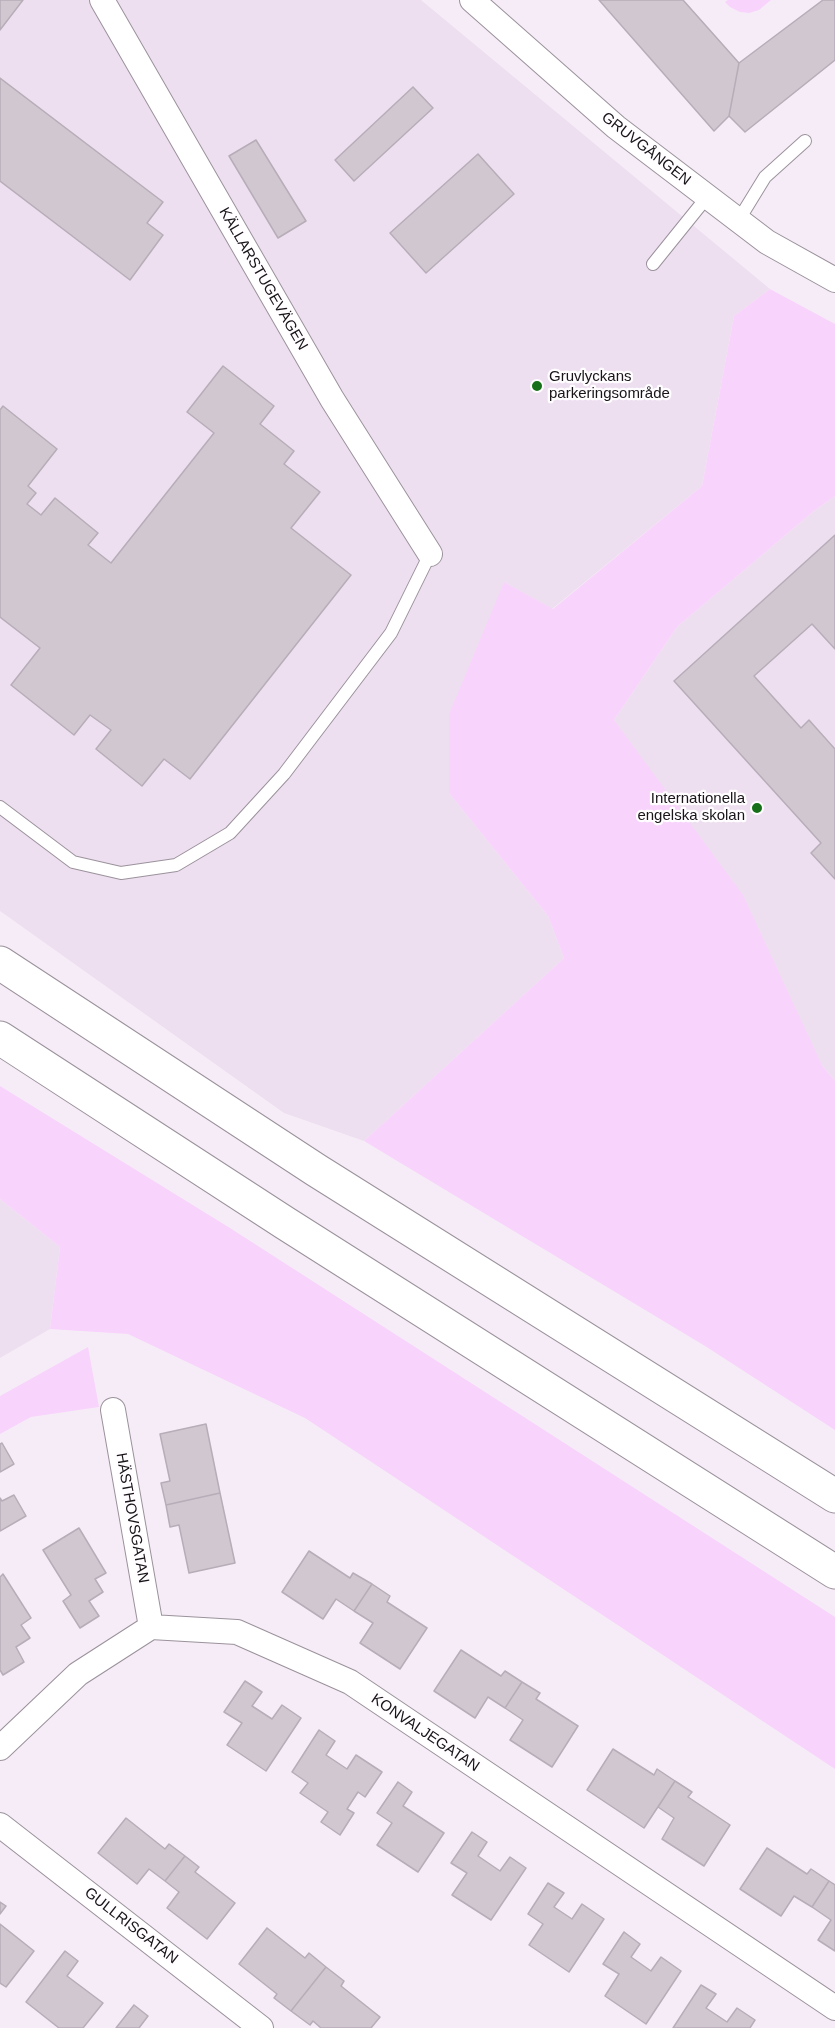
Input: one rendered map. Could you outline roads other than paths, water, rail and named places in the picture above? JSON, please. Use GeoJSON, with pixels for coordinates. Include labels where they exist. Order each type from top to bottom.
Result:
{"type":"FeatureCollection","features":[{"type":"Feature","properties":{"kind":"highway"},"geometry":{"type":"LineString","coordinates":[[0,963],[316,1170],[835,1496]]}},
{"type":"Feature","properties":{"kind":"highway"},"geometry":{"type":"LineString","coordinates":[[0,1038],[285,1223],[835,1572]]}},
{"type":"Feature","properties":{"kind":"street","name":"KÄLLARSTUGEVÄGEN"},"geometry":{"type":"LineString","coordinates":[[102,0],[332,399],[430,554]]}},
{"type":"Feature","properties":{"kind":"street","name":"GRUVGÅNGEN"},"geometry":{"type":"LineString","coordinates":[[472,0],[616,127],[767,242],[835,280]]}},
{"type":"Feature","properties":{"kind":"street","name":"HÄSTHOVSGATAN"},"geometry":{"type":"LineString","coordinates":[[112,1410],[151,1627]]}},
{"type":"Feature","properties":{"kind":"street"},"geometry":{"type":"LineString","coordinates":[[0,1748],[78,1674],[151,1627]]}},
{"type":"Feature","properties":{"kind":"street","name":"KONVALJEGATAN"},"geometry":{"type":"LineString","coordinates":[[151,1627],[237,1632],[350,1682],[835,2008]]}},
{"type":"Feature","properties":{"kind":"street","name":"GULLRISGATAN"},"geometry":{"type":"LineString","coordinates":[[0,1825],[261,2028]]}},
{"type":"Feature","properties":{"kind":"lane"},"geometry":{"type":"LineString","coordinates":[[738,221],[765,177],[804,141]]}},
{"type":"Feature","properties":{"kind":"lane"},"geometry":{"type":"LineString","coordinates":[[653,264],[707,197]]}},
{"type":"Feature","properties":{"kind":"lane"},"geometry":{"type":"LineString","coordinates":[[0,807],[73,862],[121,873],[176,865],[230,833],[284,774],[391,633],[430,554]]}},
{"type":"Feature","properties":{"kind":"place","name":"Gruvlyckans parkeringsområde"},"geometry":{"type":"Point","coordinates":[537,386]}},
{"type":"Feature","properties":{"kind":"place","name":"Internationella engelska skolan"},"geometry":{"type":"Point","coordinates":[757,808]}}]}
